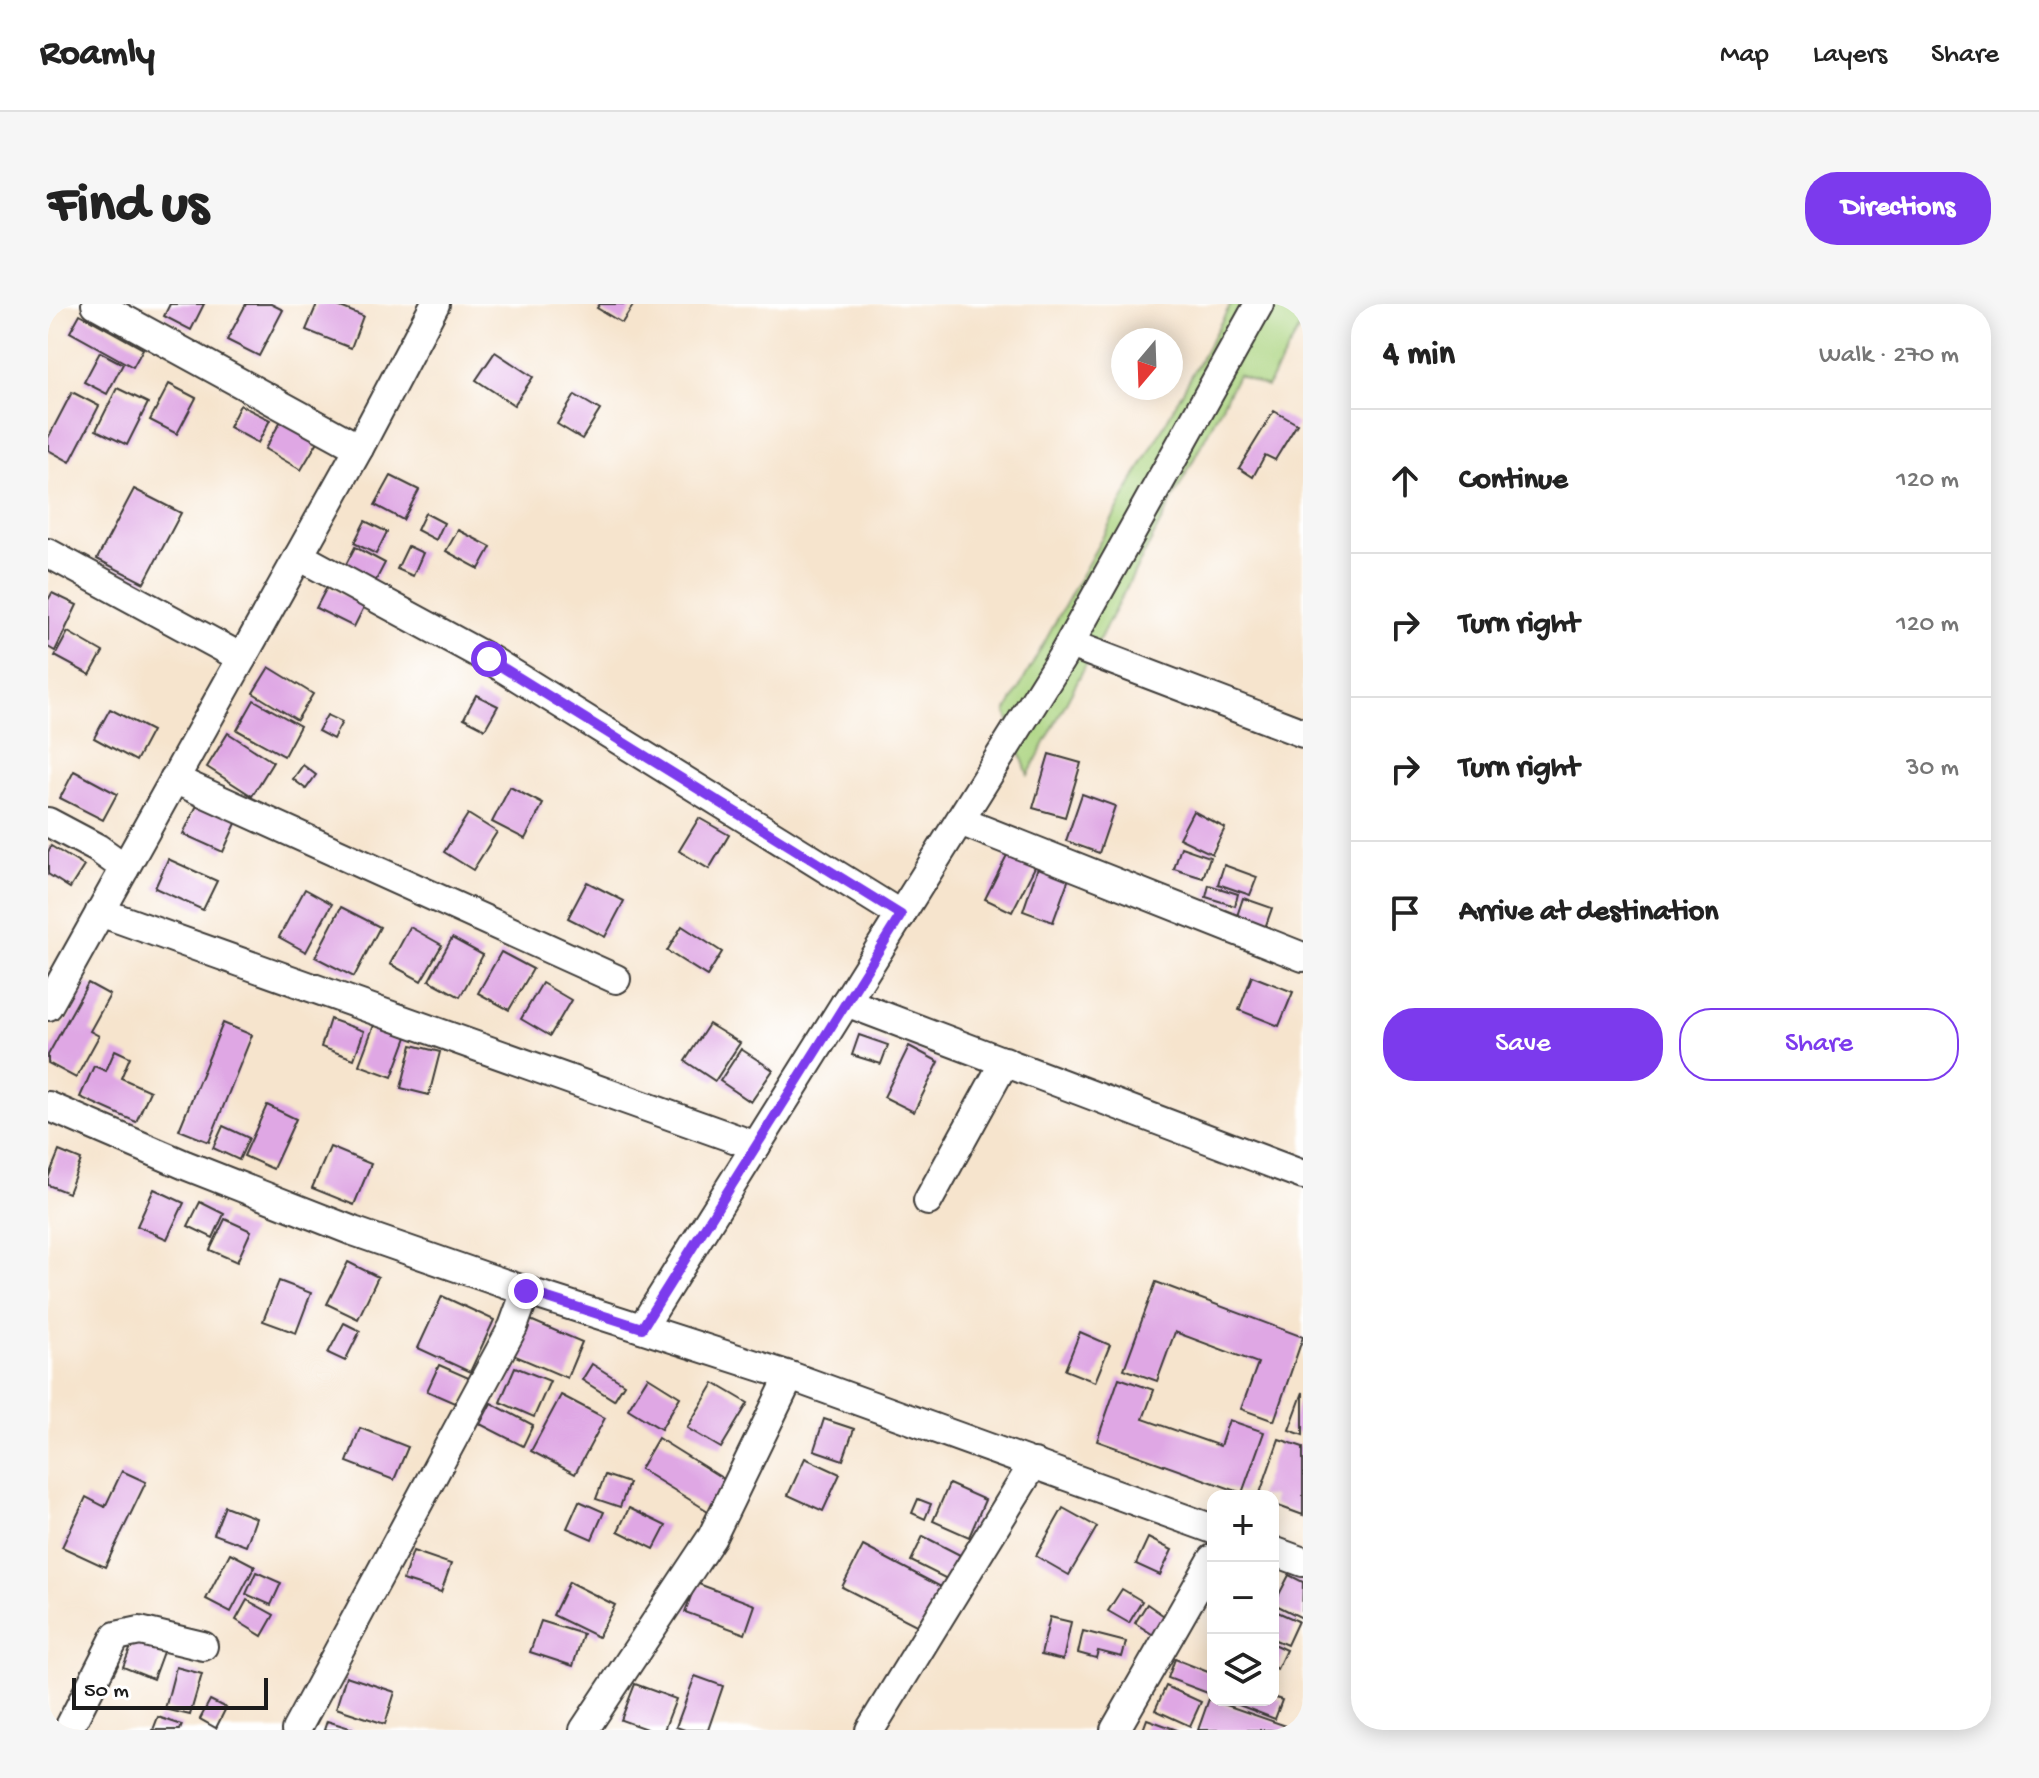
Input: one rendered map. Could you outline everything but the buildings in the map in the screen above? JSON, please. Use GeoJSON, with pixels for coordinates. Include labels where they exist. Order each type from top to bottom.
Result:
{"type":"FeatureCollection","features":[{"type":"Feature","properties":{"kind":"street"},"geometry":{"type":"LineString","coordinates":[[96,304],[359,448]]}},
{"type":"Feature","properties":{"kind":"street"},"geometry":{"type":"LineString","coordinates":[[48,1006],[359,448],[435,304]]}},
{"type":"Feature","properties":{"kind":"street"},"geometry":{"type":"LineString","coordinates":[[642,1328],[1070,644],[1259,304]]}},
{"type":"Feature","properties":{"kind":"street"},"geometry":{"type":"LineString","coordinates":[[48,553],[242,658]]}},
{"type":"Feature","properties":{"kind":"street"},"geometry":{"type":"LineString","coordinates":[[299,556],[489,659],[901,915]]}},
{"type":"Feature","properties":{"kind":"street"},"geometry":{"type":"LineString","coordinates":[[1070,644],[1303,733]]}},
{"type":"Feature","properties":{"kind":"street"},"geometry":{"type":"LineString","coordinates":[[174,779],[616,979]]}},
{"type":"Feature","properties":{"kind":"street"},"geometry":{"type":"LineString","coordinates":[[960,821],[1303,957]]}},
{"type":"Feature","properties":{"kind":"street"},"geometry":{"type":"LineString","coordinates":[[48,822],[97,848],[125,868]]}},
{"type":"Feature","properties":{"kind":"street"},"geometry":{"type":"LineString","coordinates":[[100,912],[756,1146]]}},
{"type":"Feature","properties":{"kind":"street"},"geometry":{"type":"LineString","coordinates":[[846,1002],[1303,1175]]}},
{"type":"Feature","properties":{"kind":"street"},"geometry":{"type":"LineString","coordinates":[[928,1201],[1005,1061]]}},
{"type":"Feature","properties":{"kind":"street"},"geometry":{"type":"LineString","coordinates":[[48,1106],[185,1165],[353,1231],[526,1291],[790,1376],[1207,1527]]}},
{"type":"Feature","properties":{"kind":"street"},"geometry":{"type":"LineString","coordinates":[[296,1730],[513,1327],[526,1291]]}},
{"type":"Feature","properties":{"kind":"street"},"geometry":{"type":"LineString","coordinates":[[584,1730],[712,1537],[790,1376]]}},
{"type":"Feature","properties":{"kind":"street"},"geometry":{"type":"LineString","coordinates":[[870,1730],[1034,1463]]}},
{"type":"Feature","properties":{"kind":"street"},"geometry":{"type":"LineString","coordinates":[[1279,1553],[1303,1562]]}},
{"type":"Feature","properties":{"kind":"street"},"geometry":{"type":"LineString","coordinates":[[1115,1730],[1211,1562]]}},
{"type":"Feature","properties":{"kind":"street"},"geometry":{"type":"LineString","coordinates":[[68,1730],[116,1636],[140,1631],[203,1646]]}},
{"type":"Feature","properties":{"kind":"street"},"geometry":{"type":"LineString","coordinates":[[48,1726],[56,1730]]}},
{"type":"Feature","properties":{"kind":"green space"},"geometry":{"type":"Polygon","coordinates":[[[1231,304],[1303,304],[1303,323],[1267,387],[1238,375],[1028,775],[1006,712],[1178,400],[1183,400],[1183,391],[1231,304]]]}},
{"type":"Feature","properties":{"kind":"route"},"geometry":{"type":"LineString","coordinates":[[489,659],[901,915],[642,1328],[526,1291]]}}]}
